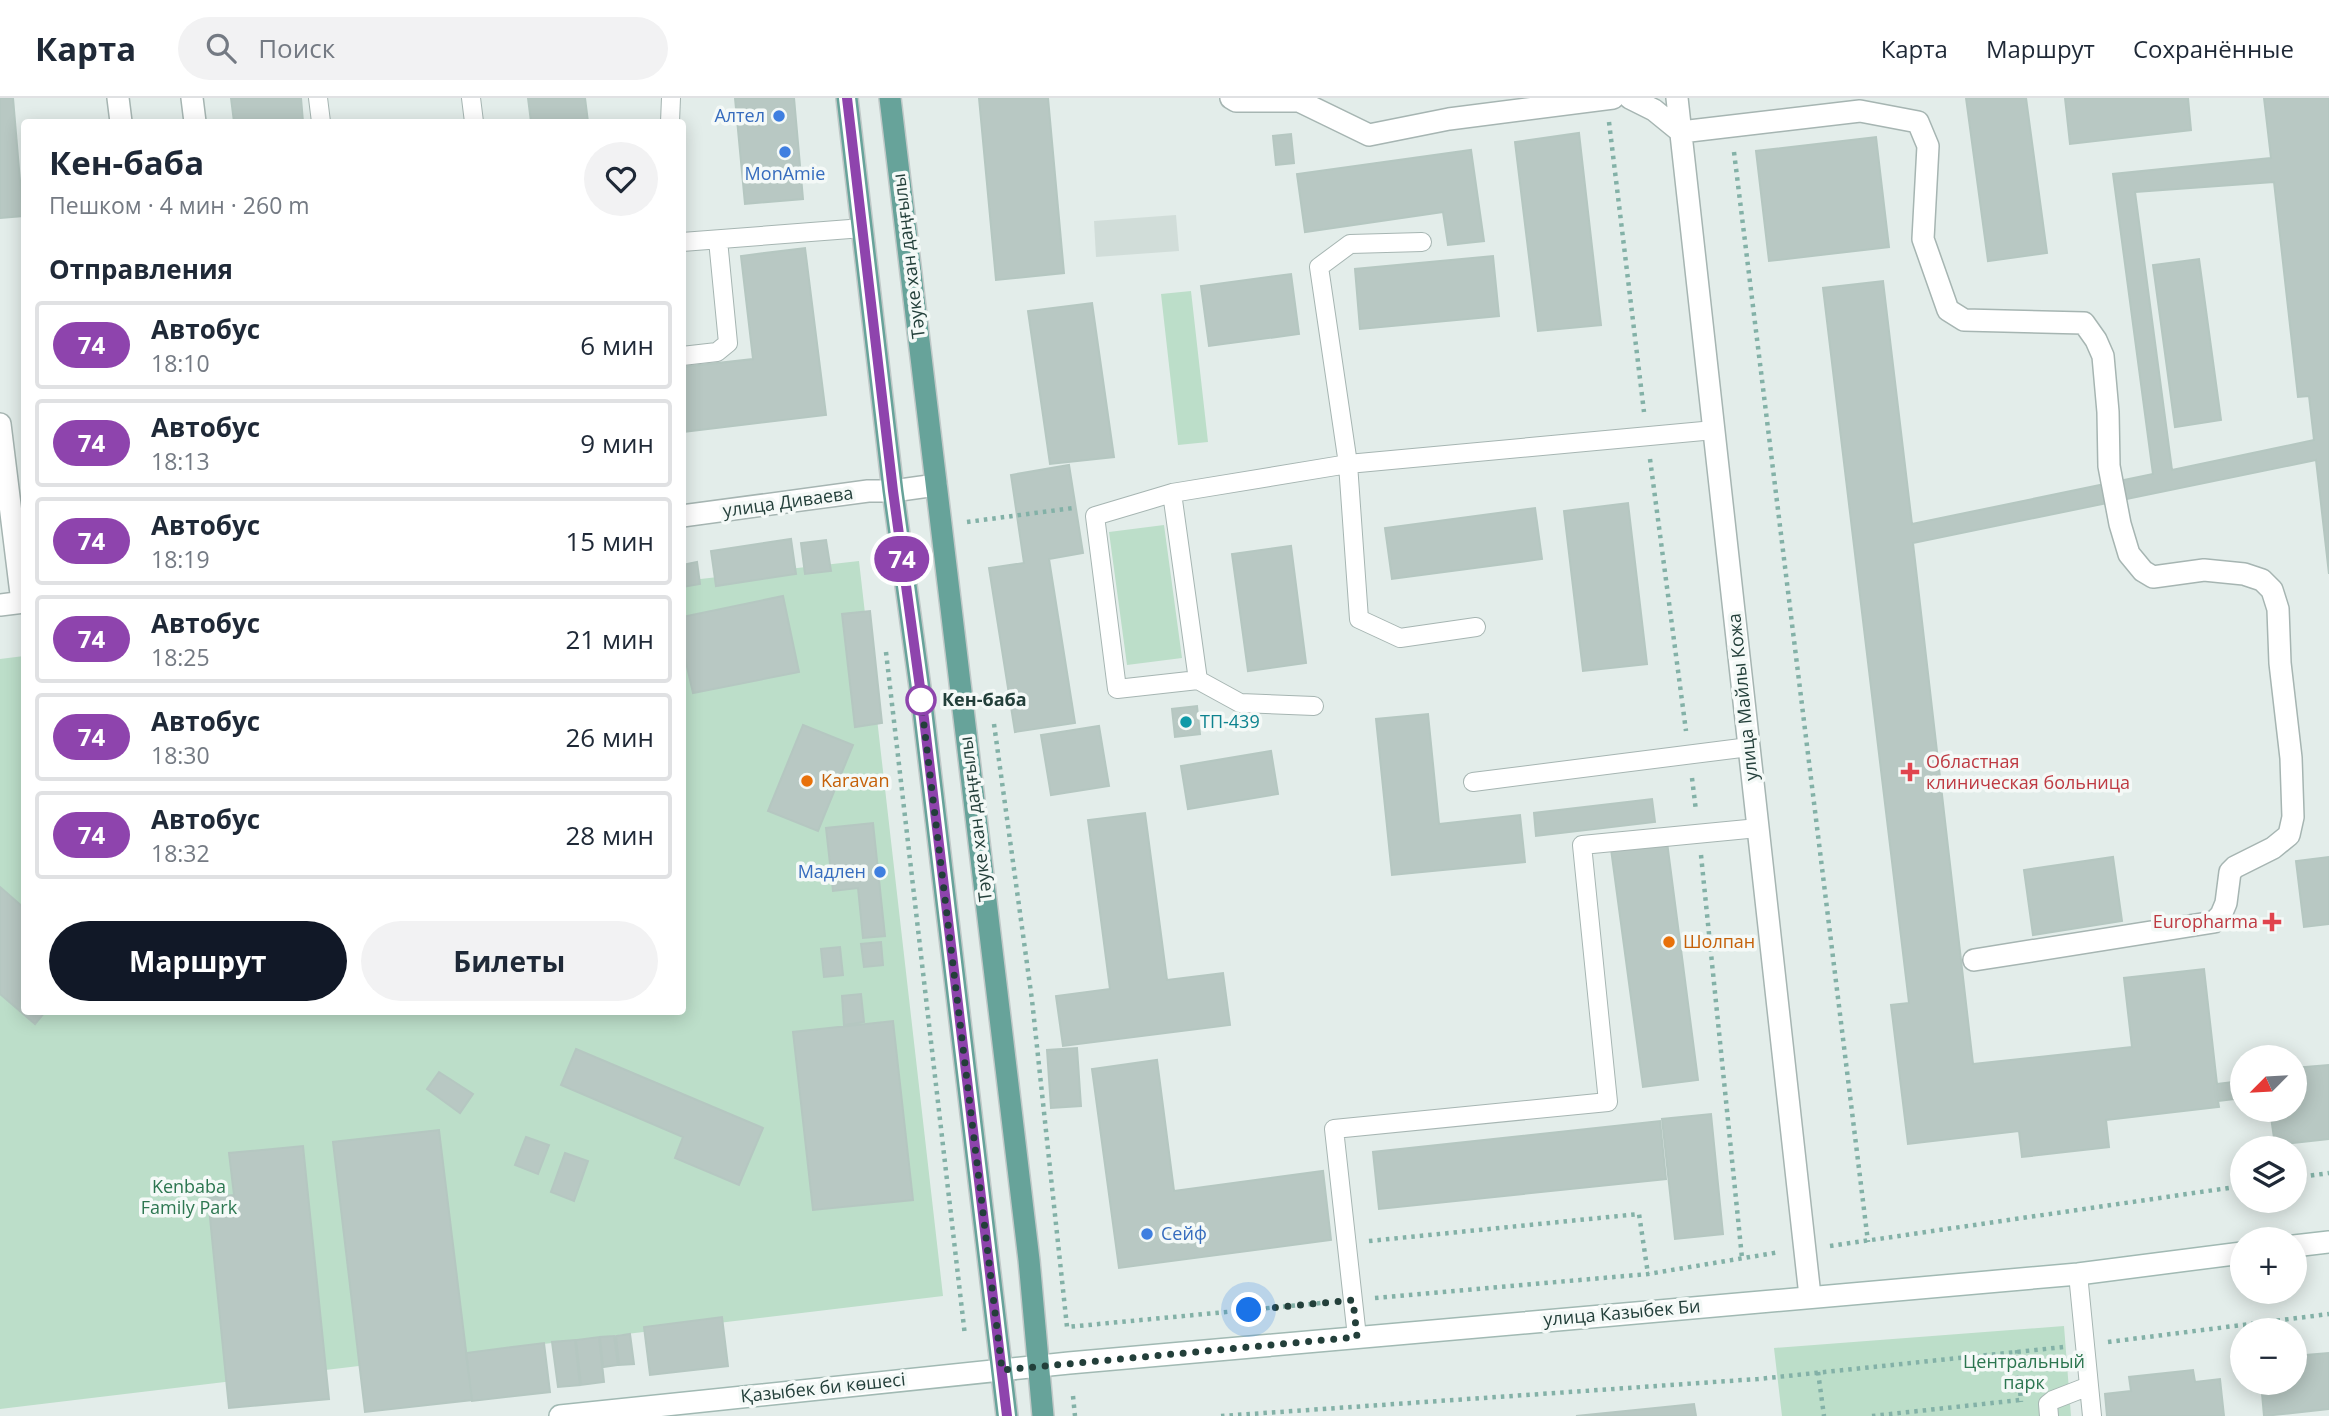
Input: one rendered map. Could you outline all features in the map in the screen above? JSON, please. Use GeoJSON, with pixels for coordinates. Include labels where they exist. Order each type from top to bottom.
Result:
{"type":"FeatureCollection","features":[{"type":"Feature","properties":{"kind":"main road"},"geometry":{"type":"LineString","coordinates":[[848,98],[893,491],[923,716],[1007,1416]]}},
{"type":"Feature","properties":{"kind":"main road","name":"Тәуке хан даңғылы"},"geometry":{"type":"LineString","coordinates":[[890,98],[1029,1260],[1044,1416]]}},
{"type":"Feature","properties":{"kind":"street"},"geometry":{"type":"LineString","coordinates":[[118,98],[121,119]]}},
{"type":"Feature","properties":{"kind":"street"},"geometry":{"type":"LineString","coordinates":[[192,98],[195,119]]}},
{"type":"Feature","properties":{"kind":"street"},"geometry":{"type":"LineString","coordinates":[[1231,98],[1236,101],[1299,99],[1369,135],[1449,119],[1614,98]]}},
{"type":"Feature","properties":{"kind":"street","name":"улица Майлы Кожа"},"geometry":{"type":"LineString","coordinates":[[1677,98],[1810,1296]]}},
{"type":"Feature","properties":{"kind":"street"},"geometry":{"type":"LineString","coordinates":[[1634,99],[1654,110],[1681,132],[1860,111],[1918,122],[1928,146],[1923,239],[1948,310],[1964,320],[2084,323],[2096,340],[2102,356],[2108,412],[2109,466],[2120,524],[2129,554],[2143,571],[2153,577],[2204,570],[2262,580],[2272,590],[2278,609],[2280,663],[2291,758],[2293,817],[2289,835],[2273,848],[2230,872],[2227,903],[2214,922],[1974,961]]}},
{"type":"Feature","properties":{"kind":"street"},"geometry":{"type":"LineString","coordinates":[[1,435],[21,587]]}},
{"type":"Feature","properties":{"kind":"street","name":"улица Диваева"},"geometry":{"type":"LineString","coordinates":[[686,515],[868,491],[893,491],[936,485]]}},
{"type":"Feature","properties":{"kind":"street"},"geometry":{"type":"LineString","coordinates":[[0,606],[21,602]]}},
{"type":"Feature","properties":{"kind":"street"},"geometry":{"type":"LineString","coordinates":[[2307,1245],[2329,1242]]}},
{"type":"Feature","properties":{"kind":"street","name":"улица Казыбек Би"},"geometry":{"type":"LineString","coordinates":[[1002,1370],[2078,1274],[2230,1255]]}},
{"type":"Feature","properties":{"kind":"street","name":"Қазыбек би көшесі"},"geometry":{"type":"LineString","coordinates":[[560,1416],[1002,1370]]}},
{"type":"Feature","properties":{"kind":"lane"},"geometry":{"type":"LineString","coordinates":[[318,98],[321,119]]}},
{"type":"Feature","properties":{"kind":"lane"},"geometry":{"type":"LineString","coordinates":[[471,98],[474,119]]}},
{"type":"Feature","properties":{"kind":"lane"},"geometry":{"type":"LineString","coordinates":[[670,119],[671,98]]}},
{"type":"Feature","properties":{"kind":"lane"},"geometry":{"type":"LineString","coordinates":[[686,242],[863,228]]}},
{"type":"Feature","properties":{"kind":"lane"},"geometry":{"type":"LineString","coordinates":[[686,356],[717,352],[727,343],[719,240]]}},
{"type":"Feature","properties":{"kind":"lane"},"geometry":{"type":"LineString","coordinates":[[1422,242],[1350,244],[1318,267],[1348,464],[1359,619],[1400,638],[1476,627]]}},
{"type":"Feature","properties":{"kind":"lane"},"geometry":{"type":"LineString","coordinates":[[1314,706],[1240,703],[1198,680],[1117,689],[1095,516],[1172,493],[1348,464],[1714,430]]}},
{"type":"Feature","properties":{"kind":"lane"},"geometry":{"type":"LineString","coordinates":[[1172,493],[1198,680]]}},
{"type":"Feature","properties":{"kind":"lane"},"geometry":{"type":"LineString","coordinates":[[1473,782],[1749,747]]}},
{"type":"Feature","properties":{"kind":"lane"},"geometry":{"type":"LineString","coordinates":[[1357,1337],[1334,1129],[1608,1102],[1582,845],[1758,828]]}},
{"type":"Feature","properties":{"kind":"lane"},"geometry":{"type":"LineString","coordinates":[[2078,1274],[2092,1416]]}},
{"type":"Feature","properties":{"kind":"lane"},"geometry":{"type":"LineString","coordinates":[[2049,1416],[2050,1402],[2089,1386]]}},
{"type":"Feature","properties":{"kind":"path"},"geometry":{"type":"LineString","coordinates":[[1606,99],[1689,755],[1742,1258]]}},
{"type":"Feature","properties":{"kind":"path"},"geometry":{"type":"LineString","coordinates":[[1731,126],[1868,1242]]}},
{"type":"Feature","properties":{"kind":"path"},"geometry":{"type":"LineString","coordinates":[[968,535],[966,522],[1076,507]]}},
{"type":"Feature","properties":{"kind":"path"},"geometry":{"type":"LineString","coordinates":[[885,644],[965,1336]]}},
{"type":"Feature","properties":{"kind":"path"},"geometry":{"type":"LineString","coordinates":[[992,713],[1032,1000],[1067,1327],[1648,1274],[2230,1188]]}},
{"type":"Feature","properties":{"kind":"path"},"geometry":{"type":"LineString","coordinates":[[2307,1176],[2329,1173]]}},
{"type":"Feature","properties":{"kind":"path"},"geometry":{"type":"LineString","coordinates":[[1347,1243],[1639,1214],[1648,1274]]}},
{"type":"Feature","properties":{"kind":"path"},"geometry":{"type":"LineString","coordinates":[[1221,1416],[1744,1380],[2085,1345],[2329,1314]]}},
{"type":"Feature","properties":{"kind":"path"},"geometry":{"type":"LineString","coordinates":[[2017,1350],[2022,1408]]}},
{"type":"Feature","properties":{"kind":"path"},"geometry":{"type":"LineString","coordinates":[[1818,1371],[1824,1416]]}},
{"type":"Feature","properties":{"kind":"path"},"geometry":{"type":"LineString","coordinates":[[1073,1396],[1075,1416]]}},
{"type":"Feature","properties":{"kind":"path"},"geometry":{"type":"LineString","coordinates":[[1872,1416],[2020,1400]]}},
{"type":"Feature","properties":{"kind":"shaded area"},"geometry":{"type":"Polygon","coordinates":[[[1176,215],[1179,251],[1096,257],[1094,221],[1176,215]]]}},
{"type":"Feature","properties":{"kind":"green space"},"geometry":{"type":"Polygon","coordinates":[[[1191,291],[1208,442],[1178,445],[1161,294],[1191,291]]]}},
{"type":"Feature","properties":{"kind":"green space"},"geometry":{"type":"Polygon","coordinates":[[[1164,525],[1182,658],[1127,665],[1109,532],[1164,525]]]}},
{"type":"Feature","properties":{"kind":"green space","name":"Kenbaba Family Park"},"geometry":{"type":"Polygon","coordinates":[[[859,561],[943,1296],[0,1409],[0,659],[21,656],[21,1015],[686,1015],[686,581],[859,561]]]}},
{"type":"Feature","properties":{"kind":"green space","name":"Центральный парк"},"geometry":{"type":"Polygon","coordinates":[[[2064,1326],[2071,1416],[1782,1416],[1774,1348],[2064,1326]]]}},
{"type":"Feature","properties":{"kind":"building"},"geometry":{"type":"Polygon","coordinates":[[[0,98],[13,98],[21,216],[0,218],[0,98]]]}},
{"type":"Feature","properties":{"kind":"building"},"geometry":{"type":"Polygon","coordinates":[[[231,98],[301,98],[303,119],[234,119],[231,98]]]}},
{"type":"Feature","properties":{"kind":"building"},"geometry":{"type":"Polygon","coordinates":[[[528,98],[585,98],[588,119],[531,119],[528,98]]]}},
{"type":"Feature","properties":{"kind":"building"},"geometry":{"type":"Polygon","coordinates":[[[735,98],[794,98],[803,199],[745,204],[735,98]]]}},
{"type":"Feature","properties":{"kind":"building"},"geometry":{"type":"Polygon","coordinates":[[[979,98],[1048,98],[1064,273],[996,280],[979,98]]]}},
{"type":"Feature","properties":{"kind":"building"},"geometry":{"type":"Polygon","coordinates":[[[1966,98],[2026,98],[2047,253],[1988,261],[1966,98]]]}},
{"type":"Feature","properties":{"kind":"building"},"geometry":{"type":"Polygon","coordinates":[[[2065,98],[2188,98],[2191,130],[2070,144],[2065,98]]]}},
{"type":"Feature","properties":{"kind":"building","name":"Областная клиническая больница"},"geometry":{"type":"Polygon","coordinates":[[[2264,98],[2329,98],[2329,574],[2316,460],[1913,543],[1973,1064],[2132,1047],[2124,978],[2204,969],[2217,1084],[2230,1082],[2230,1100],[2218,1101],[2219,1107],[2106,1120],[2109,1147],[2022,1157],[2019,1131],[1908,1144],[1891,1005],[1909,1003],[1823,288],[1883,281],[1912,524],[2153,474],[2113,174],[2271,158],[2264,98]],[[2274,182],[2135,192],[2172,470],[2314,440],[2309,396],[2298,397],[2274,182]]]}},
{"type":"Feature","properties":{"kind":"building"},"geometry":{"type":"Polygon","coordinates":[[[1579,133],[1601,325],[1538,331],[1515,142],[1579,133]]]}},
{"type":"Feature","properties":{"kind":"building"},"geometry":{"type":"Polygon","coordinates":[[[1291,134],[1294,163],[1276,165],[1273,136],[1291,134]]]}},
{"type":"Feature","properties":{"kind":"building"},"geometry":{"type":"Polygon","coordinates":[[[1876,137],[1889,247],[1769,261],[1756,151],[1876,137]]]}},
{"type":"Feature","properties":{"kind":"building"},"geometry":{"type":"Polygon","coordinates":[[[1471,150],[1484,241],[1448,245],[1443,212],[1305,232],[1297,174],[1471,150]]]}},
{"type":"Feature","properties":{"kind":"building"},"geometry":{"type":"Polygon","coordinates":[[[805,248],[826,415],[686,432],[686,367],[753,359],[741,256],[805,248]]]}},
{"type":"Feature","properties":{"kind":"building"},"geometry":{"type":"Polygon","coordinates":[[[1493,256],[1499,316],[1360,329],[1355,269],[1493,256]]]}},
{"type":"Feature","properties":{"kind":"building"},"geometry":{"type":"Polygon","coordinates":[[[2199,259],[2221,420],[2175,427],[2153,265],[2199,259]]]}},
{"type":"Feature","properties":{"kind":"building"},"geometry":{"type":"Polygon","coordinates":[[[1291,274],[1299,334],[1209,346],[1201,286],[1291,274]]]}},
{"type":"Feature","properties":{"kind":"building"},"geometry":{"type":"Polygon","coordinates":[[[1092,303],[1114,457],[1050,464],[1028,311],[1092,303]]]}},
{"type":"Feature","properties":{"kind":"building"},"geometry":{"type":"Polygon","coordinates":[[[1069,465],[1083,553],[1049,559],[1075,723],[1015,732],[989,568],[1024,563],[1011,475],[1069,465]]]}},
{"type":"Feature","properties":{"kind":"building"},"geometry":{"type":"Polygon","coordinates":[[[1628,503],[1647,664],[1583,671],[1564,511],[1628,503]]]}},
{"type":"Feature","properties":{"kind":"building"},"geometry":{"type":"Polygon","coordinates":[[[1535,508],[1542,559],[1392,579],[1385,528],[1535,508]]]}},
{"type":"Feature","properties":{"kind":"building"},"geometry":{"type":"Polygon","coordinates":[[[791,539],[796,574],[716,586],[711,551],[791,539]]]}},
{"type":"Feature","properties":{"kind":"building"},"geometry":{"type":"Polygon","coordinates":[[[826,540],[831,571],[805,574],[801,543],[826,540]]]}},
{"type":"Feature","properties":{"kind":"building"},"geometry":{"type":"Polygon","coordinates":[[[1291,546],[1306,663],[1248,671],[1232,554],[1291,546]]]}},
{"type":"Feature","properties":{"kind":"building"},"geometry":{"type":"Polygon","coordinates":[[[697,562],[700,584],[686,586],[686,564],[697,562]]]}},
{"type":"Feature","properties":{"kind":"building"},"geometry":{"type":"Polygon","coordinates":[[[783,596],[799,672],[693,693],[686,662],[686,616],[783,596]]]}},
{"type":"Feature","properties":{"kind":"building"},"geometry":{"type":"Polygon","coordinates":[[[870,611],[882,723],[855,727],[842,614],[870,611]]]}},
{"type":"Feature","properties":{"kind":"building","name":"ТП-439"},"geometry":{"type":"Polygon","coordinates":[[[1197,706],[1200,734],[1175,737],[1172,709],[1197,706]]]}},
{"type":"Feature","properties":{"kind":"building"},"geometry":{"type":"Polygon","coordinates":[[[1428,714],[1439,824],[1520,815],[1525,862],[1392,875],[1376,719],[1428,714]]]}},
{"type":"Feature","properties":{"kind":"building"},"geometry":{"type":"Polygon","coordinates":[[[803,725],[853,745],[818,831],[768,811],[803,725]]]}},
{"type":"Feature","properties":{"kind":"building"},"geometry":{"type":"Polygon","coordinates":[[[1099,726],[1109,786],[1051,795],[1041,735],[1099,726]]]}},
{"type":"Feature","properties":{"kind":"building"},"geometry":{"type":"Polygon","coordinates":[[[1271,751],[1278,794],[1188,809],[1181,766],[1271,751]]]}},
{"type":"Feature","properties":{"kind":"building"},"geometry":{"type":"Polygon","coordinates":[[[1652,799],[1655,822],[1536,836],[1534,813],[1652,799]]]}},
{"type":"Feature","properties":{"kind":"building"},"geometry":{"type":"Polygon","coordinates":[[[1145,813],[1167,980],[1223,973],[1230,1025],[1063,1046],[1056,996],[1110,989],[1088,820],[1145,813]]]}},
{"type":"Feature","properties":{"kind":"building"},"geometry":{"type":"Polygon","coordinates":[[[873,823],[885,936],[863,938],[858,888],[833,891],[826,828],[873,823]]]}},
{"type":"Feature","properties":{"kind":"building"},"geometry":{"type":"Polygon","coordinates":[[[1667,842],[1698,1080],[1643,1087],[1611,849],[1667,842]]]}},
{"type":"Feature","properties":{"kind":"building"},"geometry":{"type":"Polygon","coordinates":[[[2113,857],[2122,921],[2033,935],[2024,870],[2113,857]]]}},
{"type":"Feature","properties":{"kind":"building"},"geometry":{"type":"Polygon","coordinates":[[[2329,857],[2329,924],[2304,927],[2296,861],[2329,857]]]}},
{"type":"Feature","properties":{"kind":"building"},"geometry":{"type":"Polygon","coordinates":[[[0,887],[21,905],[21,1012],[0,994],[0,887]]]}},
{"type":"Feature","properties":{"kind":"building"},"geometry":{"type":"Polygon","coordinates":[[[881,942],[883,965],[864,967],[861,944],[881,942]]]}},
{"type":"Feature","properties":{"kind":"building"},"geometry":{"type":"Polygon","coordinates":[[[840,947],[843,975],[824,977],[821,949],[840,947]]]}},
{"type":"Feature","properties":{"kind":"building"},"geometry":{"type":"Polygon","coordinates":[[[861,994],[864,1022],[844,1025],[842,996],[861,994]]]}},
{"type":"Feature","properties":{"kind":"building"},"geometry":{"type":"Polygon","coordinates":[[[24,1015],[42,1015],[35,1024],[24,1015]]]}},
{"type":"Feature","properties":{"kind":"building"},"geometry":{"type":"Polygon","coordinates":[[[893,1021],[913,1200],[813,1210],[793,1032],[893,1021]]]}},
{"type":"Feature","properties":{"kind":"building"},"geometry":{"type":"Polygon","coordinates":[[[1077,1048],[1081,1106],[1051,1108],[1047,1050],[1077,1048]]]}},
{"type":"Feature","properties":{"kind":"building"},"geometry":{"type":"Polygon","coordinates":[[[576,1049],[763,1128],[739,1185],[675,1158],[683,1137],[561,1085],[576,1049]]]}},
{"type":"Feature","properties":{"kind":"building"},"geometry":{"type":"Polygon","coordinates":[[[1157,1060],[1174,1191],[1323,1171],[1331,1240],[1119,1268],[1092,1069],[1157,1060]]]}},
{"type":"Feature","properties":{"kind":"building"},"geometry":{"type":"Polygon","coordinates":[[[2329,1065],[2329,1139],[2307,1141],[2307,1136],[2274,1136],[2272,1122],[2307,1122],[2307,1067],[2329,1065]]]}},
{"type":"Feature","properties":{"kind":"building"},"geometry":{"type":"Polygon","coordinates":[[[439,1072],[473,1094],[460,1113],[427,1089],[439,1072]]]}},
{"type":"Feature","properties":{"kind":"building"},"geometry":{"type":"Polygon","coordinates":[[[1711,1114],[1723,1234],[1675,1239],[1662,1119],[1711,1114]]]}},
{"type":"Feature","properties":{"kind":"building"},"geometry":{"type":"Polygon","coordinates":[[[1660,1121],[1666,1179],[1379,1209],[1373,1152],[1660,1121]]]}},
{"type":"Feature","properties":{"kind":"building"},"geometry":{"type":"Polygon","coordinates":[[[439,1130],[472,1400],[365,1412],[333,1142],[439,1130]]]}},
{"type":"Feature","properties":{"kind":"building"},"geometry":{"type":"Polygon","coordinates":[[[526,1137],[549,1145],[538,1174],[515,1165],[526,1137]]]}},
{"type":"Feature","properties":{"kind":"building"},"geometry":{"type":"Polygon","coordinates":[[[303,1146],[329,1399],[229,1408],[208,1198],[234,1195],[229,1153],[303,1146]]]}},
{"type":"Feature","properties":{"kind":"building"},"geometry":{"type":"Polygon","coordinates":[[[565,1153],[588,1161],[574,1201],[551,1192],[565,1153]]]}},
{"type":"Feature","properties":{"kind":"building"},"geometry":{"type":"Polygon","coordinates":[[[722,1317],[728,1366],[650,1375],[644,1327],[722,1317]]]}},
{"type":"Feature","properties":{"kind":"building"},"geometry":{"type":"Polygon","coordinates":[[[630,1334],[634,1364],[619,1365],[616,1336],[630,1334]]]}},
{"type":"Feature","properties":{"kind":"building"},"geometry":{"type":"Polygon","coordinates":[[[614,1336],[618,1365],[603,1367],[600,1337],[614,1336]]]}},
{"type":"Feature","properties":{"kind":"building"},"geometry":{"type":"Polygon","coordinates":[[[599,1337],[604,1382],[581,1385],[576,1340],[599,1337]]]}},
{"type":"Feature","properties":{"kind":"building"},"geometry":{"type":"Polygon","coordinates":[[[575,1340],[580,1385],[558,1387],[552,1342],[575,1340]]]}},
{"type":"Feature","properties":{"kind":"building"},"geometry":{"type":"Polygon","coordinates":[[[544,1343],[550,1392],[472,1401],[466,1353],[544,1343]]]}},
{"type":"Feature","properties":{"kind":"building"},"geometry":{"type":"Polygon","coordinates":[[[2329,1353],[2329,1409],[2264,1416],[2262,1395],[2307,1395],[2307,1355],[2329,1353]]]}},
{"type":"Feature","properties":{"kind":"building"},"geometry":{"type":"Polygon","coordinates":[[[2193,1370],[2195,1382],[2220,1379],[2224,1416],[2107,1416],[2105,1394],[2131,1391],[2129,1377],[2193,1370]]]}},
{"type":"Feature","properties":{"kind":"building"},"geometry":{"type":"Polygon","coordinates":[[[1694,1404],[1696,1416],[1576,1416],[1694,1404]]]}},
{"type":"Feature","properties":{"kind":"bus line","name":"74"},"geometry":{"type":"LineString","coordinates":[[847,98],[1007,1416]]}},
{"type":"Feature","properties":{"kind":"place","name":"Алтел"},"geometry":{"type":"Point","coordinates":[779,116]}},
{"type":"Feature","properties":{"kind":"place","name":"MonAmie"},"geometry":{"type":"Point","coordinates":[785,152]}},
{"type":"Feature","properties":{"kind":"place","name":"Кен-баба"},"geometry":{"type":"Point","coordinates":[921,700]}},
{"type":"Feature","properties":{"kind":"place","name":"ТП-439"},"geometry":{"type":"Point","coordinates":[1186,722]}},
{"type":"Feature","properties":{"kind":"place","name":"Областная клиническая больница"},"geometry":{"type":"Point","coordinates":[1910,772]}},
{"type":"Feature","properties":{"kind":"place","name":"Karavan"},"geometry":{"type":"Point","coordinates":[807,781]}},
{"type":"Feature","properties":{"kind":"place","name":"Мадлен"},"geometry":{"type":"Point","coordinates":[880,872]}},
{"type":"Feature","properties":{"kind":"place","name":"Europharma"},"geometry":{"type":"Point","coordinates":[2272,922]}},
{"type":"Feature","properties":{"kind":"place","name":"Шолпан"},"geometry":{"type":"Point","coordinates":[1669,942]}},
{"type":"Feature","properties":{"kind":"place","name":"Сейф"},"geometry":{"type":"Point","coordinates":[1147,1234]}},
{"type":"Feature","properties":{"kind":"route"},"geometry":{"type":"LineString","coordinates":[[921,700],[1002,1370],[1357,1337],[1353,1300],[1249,1310]]}}]}
